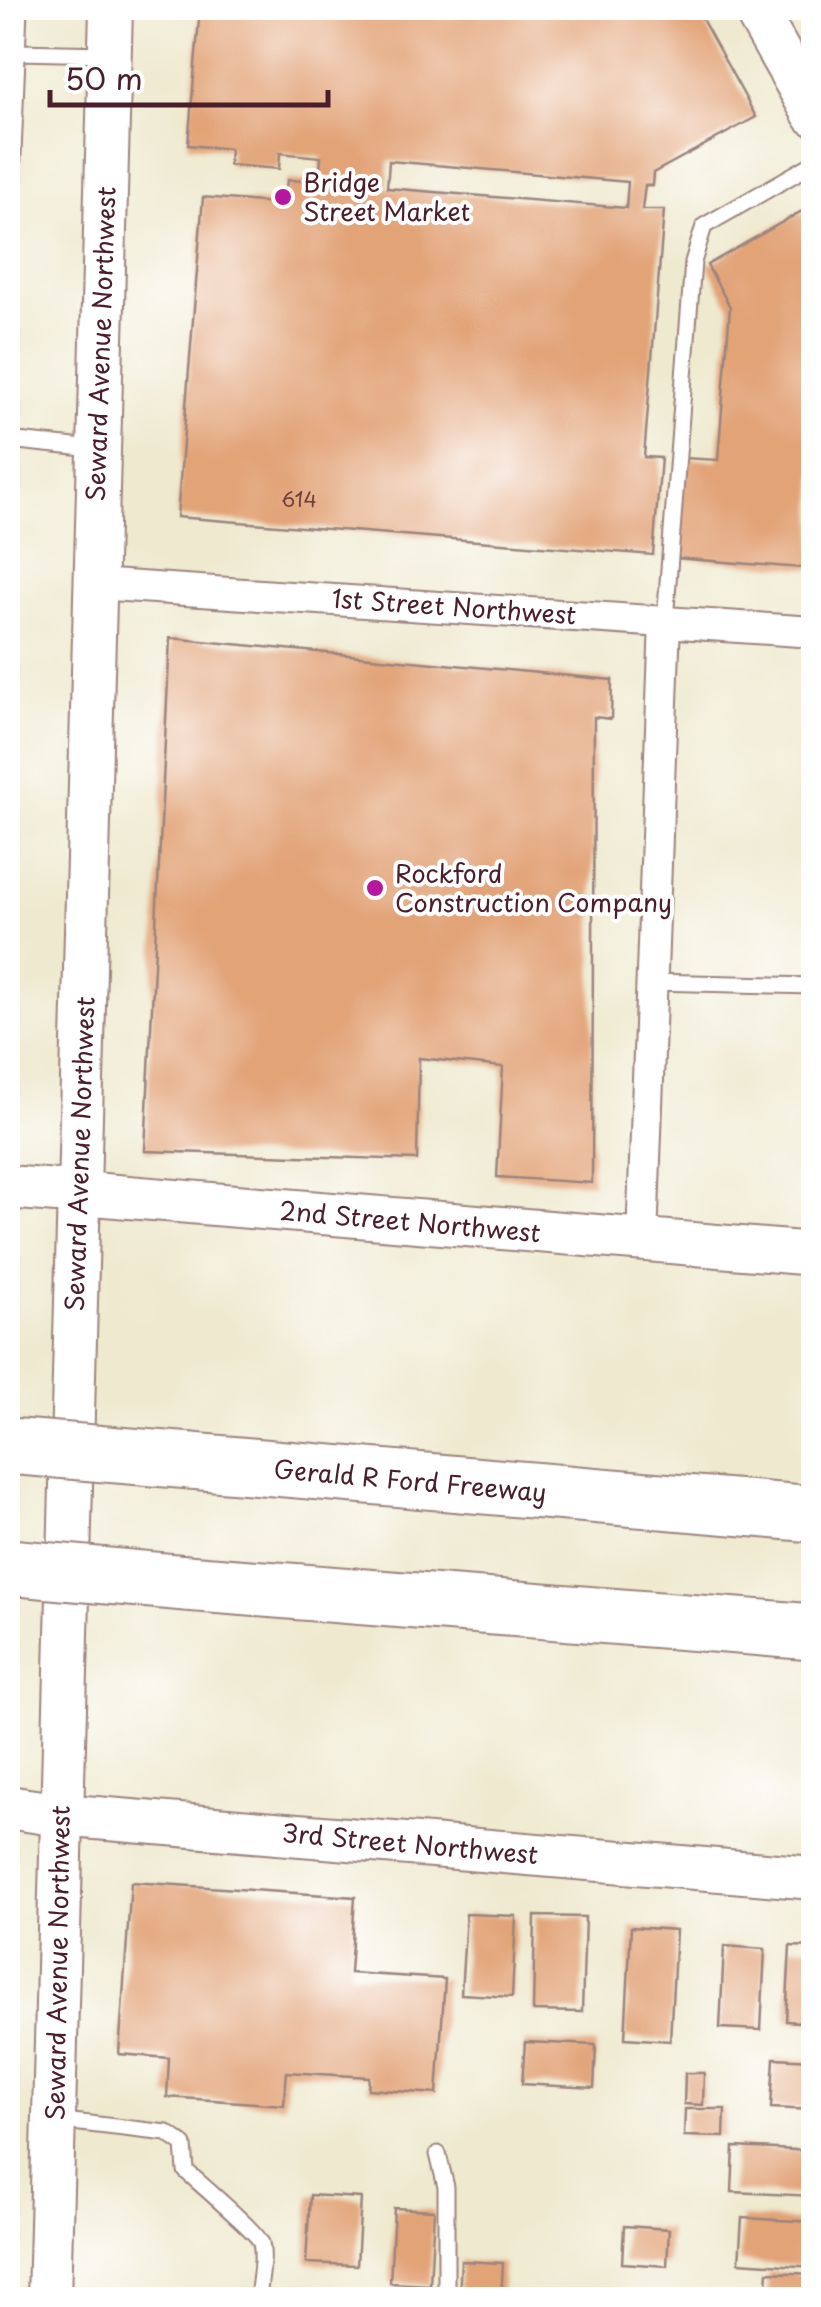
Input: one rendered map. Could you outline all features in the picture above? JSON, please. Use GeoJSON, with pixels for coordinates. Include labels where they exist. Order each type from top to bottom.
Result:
{"type":"FeatureCollection","features":[{"type":"Feature","properties":{"kind":"highway","name":"Gerald R Ford Freeway"},"geometry":{"type":"LineString","coordinates":[[8,1446],[814,1514]]}},
{"type":"Feature","properties":{"kind":"highway"},"geometry":{"type":"LineString","coordinates":[[8,1567],[814,1632]]}},
{"type":"Feature","properties":{"kind":"street","name":"Seward Avenue Northwest"},"geometry":{"type":"LineString","coordinates":[[50,2300],[111,8]]}},
{"type":"Feature","properties":{"kind":"street"},"geometry":{"type":"LineString","coordinates":[[754,8],[814,114]]}},
{"type":"Feature","properties":{"kind":"street","name":"1st Street Northwest"},"geometry":{"type":"LineString","coordinates":[[94,584],[814,632]]}},
{"type":"Feature","properties":{"kind":"street"},"geometry":{"type":"LineString","coordinates":[[642,1241],[665,621]]}},
{"type":"Feature","properties":{"kind":"street","name":"2nd Street Northwest"},"geometry":{"type":"LineString","coordinates":[[8,1187],[814,1254]]}},
{"type":"Feature","properties":{"kind":"street","name":"3rd Street Northwest"},"geometry":{"type":"LineString","coordinates":[[8,1807],[60,1815],[814,1878]]}},
{"type":"Feature","properties":{"kind":"lane"},"geometry":{"type":"LineString","coordinates":[[8,274],[19,8]]}},
{"type":"Feature","properties":{"kind":"lane"},"geometry":{"type":"LineString","coordinates":[[17,52],[110,54]]}},
{"type":"Feature","properties":{"kind":"lane"},"geometry":{"type":"LineString","coordinates":[[665,621],[693,262],[704,226],[814,163]]}},
{"type":"Feature","properties":{"kind":"lane"},"geometry":{"type":"LineString","coordinates":[[8,440],[98,449]]}},
{"type":"Feature","properties":{"kind":"lane"},"geometry":{"type":"LineString","coordinates":[[652,982],[814,986]]}},
{"type":"Feature","properties":{"kind":"lane"},"geometry":{"type":"LineString","coordinates":[[55,2120],[167,2133],[184,2145],[186,2170],[224,2208],[251,2227],[262,2242],[258,2300]]}},
{"type":"Feature","properties":{"kind":"lane"},"geometry":{"type":"LineString","coordinates":[[438,2154],[446,2187],[446,2300]]}},
{"type":"Feature","properties":{"kind":"building"},"geometry":{"type":"Polygon","coordinates":[[[200,8],[696,8],[756,117],[653,173],[652,186],[645,185],[642,210],[664,210],[644,457],[661,458],[653,555],[177,517],[203,197],[284,204],[287,180],[319,182],[321,157],[280,153],[279,169],[229,165],[230,149],[188,145],[200,8]],[[389,161],[387,188],[626,208],[628,182],[389,161]]]}},
{"type":"Feature","properties":{"kind":"building"},"geometry":{"type":"Polygon","coordinates":[[[802,211],[814,232],[814,569],[676,558],[684,458],[718,460],[730,307],[707,265],[802,211]]]}},
{"type":"Feature","properties":{"kind":"building","name":"Rockford Construction Company"},"geometry":{"type":"Polygon","coordinates":[[[170,638],[612,680],[611,719],[594,717],[592,1183],[497,1177],[503,1067],[419,1058],[417,1160],[145,1151],[170,638]]]}},
{"type":"Feature","properties":{"kind":"building"},"geometry":{"type":"Polygon","coordinates":[[[131,1882],[355,1897],[350,1973],[445,1979],[437,2094],[368,2089],[369,2077],[287,2072],[284,2105],[167,2097],[169,2058],[119,2054],[131,1882]]]}},
{"type":"Feature","properties":{"kind":"building"},"geometry":{"type":"Polygon","coordinates":[[[466,1914],[516,1916],[512,1997],[461,1994],[466,1914]]]}},
{"type":"Feature","properties":{"kind":"building"},"geometry":{"type":"Polygon","coordinates":[[[535,1916],[585,1917],[582,2012],[533,2011],[535,1916]]]}},
{"type":"Feature","properties":{"kind":"building"},"geometry":{"type":"Polygon","coordinates":[[[631,1927],[676,1930],[670,2041],[625,2038],[631,1927]]]}},
{"type":"Feature","properties":{"kind":"building"},"geometry":{"type":"Polygon","coordinates":[[[724,1946],[765,1949],[761,2030],[720,2028],[724,1946]]]}},
{"type":"Feature","properties":{"kind":"building"},"geometry":{"type":"Polygon","coordinates":[[[790,1946],[814,1947],[814,2023],[786,2021],[790,1946]]]}},
{"type":"Feature","properties":{"kind":"building"},"geometry":{"type":"Polygon","coordinates":[[[525,2042],[596,2045],[594,2088],[522,2084],[525,2042]]]}},
{"type":"Feature","properties":{"kind":"building"},"geometry":{"type":"Polygon","coordinates":[[[774,2058],[814,2060],[814,2110],[771,2108],[774,2058]]]}},
{"type":"Feature","properties":{"kind":"building"},"geometry":{"type":"Polygon","coordinates":[[[685,2073],[704,2073],[703,2105],[684,2104],[685,2073]]]}},
{"type":"Feature","properties":{"kind":"building"},"geometry":{"type":"Polygon","coordinates":[[[685,2109],[725,2109],[724,2137],[684,2136],[685,2109]]]}},
{"type":"Feature","properties":{"kind":"building"},"geometry":{"type":"Polygon","coordinates":[[[734,2147],[814,2151],[814,2196],[732,2192],[734,2147]]]}},
{"type":"Feature","properties":{"kind":"building"},"geometry":{"type":"Polygon","coordinates":[[[310,2195],[361,2198],[357,2265],[306,2263],[310,2195]]]}},
{"type":"Feature","properties":{"kind":"building"},"geometry":{"type":"Polygon","coordinates":[[[394,2208],[434,2210],[430,2285],[390,2283],[394,2208]]]}},
{"type":"Feature","properties":{"kind":"building"},"geometry":{"type":"Polygon","coordinates":[[[742,2218],[814,2222],[814,2267],[739,2262],[742,2218]]]}},
{"type":"Feature","properties":{"kind":"building"},"geometry":{"type":"Polygon","coordinates":[[[624,2226],[669,2229],[667,2266],[622,2263],[624,2226]]]}},
{"type":"Feature","properties":{"kind":"building"},"geometry":{"type":"Polygon","coordinates":[[[461,2261],[503,2263],[501,2299],[459,2297],[461,2261]]]}},
{"type":"Feature","properties":{"kind":"building"},"geometry":{"type":"Polygon","coordinates":[[[768,2272],[814,2274],[814,2300],[766,2300],[768,2272]]]}},
{"type":"Feature","properties":{"kind":"place","name":"Bridge Street Market"},"geometry":{"type":"Point","coordinates":[283,197]}},
{"type":"Feature","properties":{"kind":"place","name":"Rockford Construction Company"},"geometry":{"type":"Point","coordinates":[375,888]}}]}
